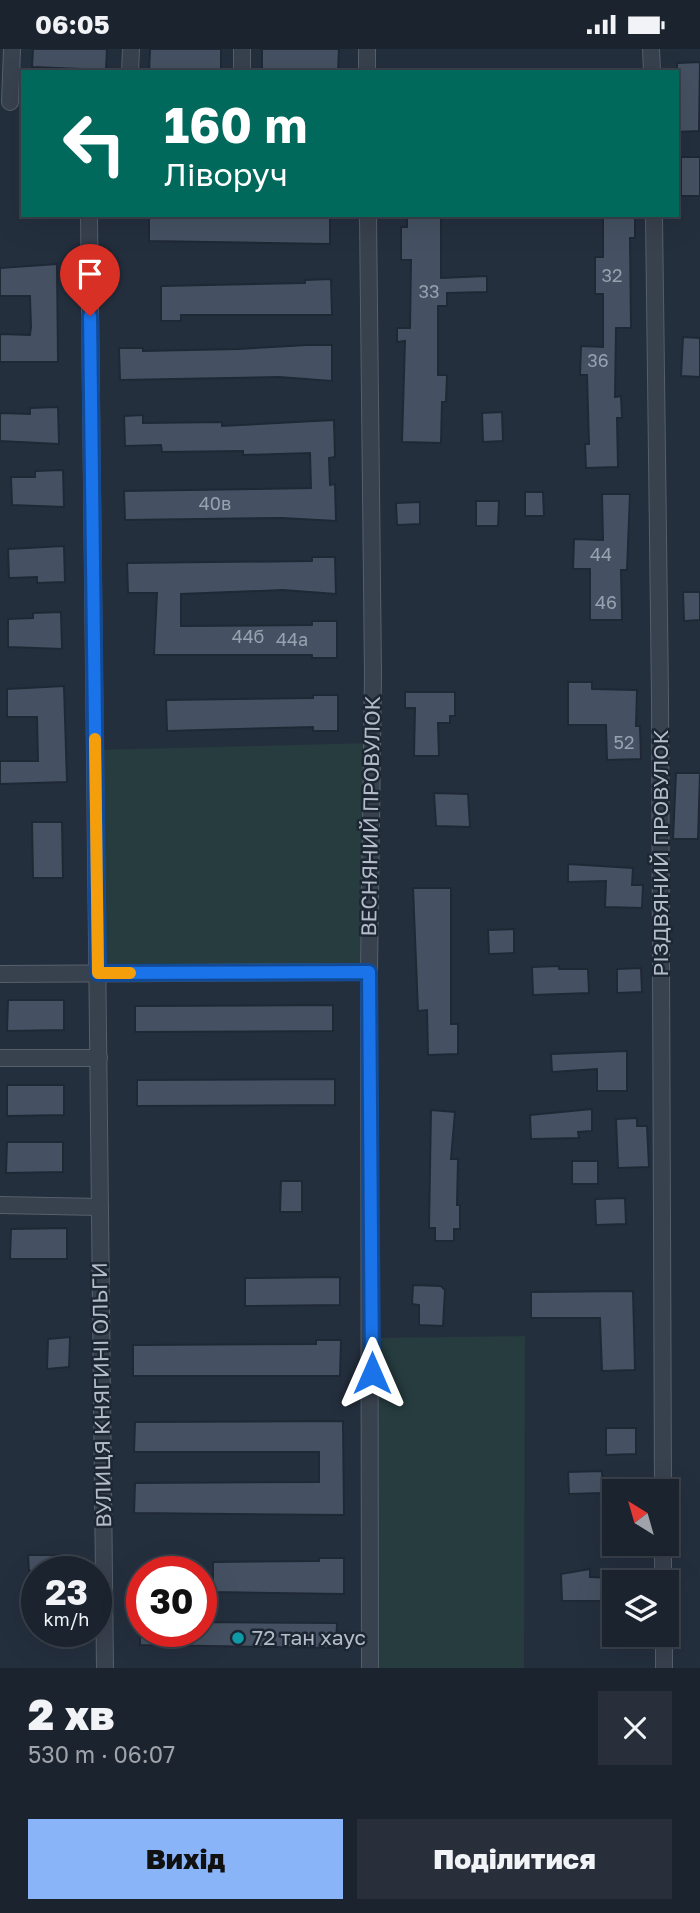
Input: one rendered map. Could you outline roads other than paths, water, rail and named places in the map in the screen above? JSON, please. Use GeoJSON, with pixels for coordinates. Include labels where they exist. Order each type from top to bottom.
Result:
{"type":"FeatureCollection","features":[{"type":"Feature","properties":{"kind":"street"},"geometry":{"type":"LineString","coordinates":[[11,102],[12,49]]}},
{"type":"Feature","properties":{"kind":"street"},"geometry":{"type":"LineString","coordinates":[[130,70],[131,49]]}},
{"type":"Feature","properties":{"kind":"street"},"geometry":{"type":"LineString","coordinates":[[242,70],[243,49]]}},
{"type":"Feature","properties":{"kind":"street"},"geometry":{"type":"LineString","coordinates":[[367,49],[367,70]]}},
{"type":"Feature","properties":{"kind":"street"},"geometry":{"type":"LineString","coordinates":[[652,49],[652,70]]}},
{"type":"Feature","properties":{"kind":"street"},"geometry":{"type":"LineString","coordinates":[[89,217],[105,1668]]}},
{"type":"Feature","properties":{"kind":"street","name":"ВЕСНЯНИЙ ПРОВУЛОК"},"geometry":{"type":"LineString","coordinates":[[368,217],[373,675],[369,972],[370,1668]]}},
{"type":"Feature","properties":{"kind":"street","name":"РІЗДВЯНИЙ ПРОВУЛОК"},"geometry":{"type":"LineString","coordinates":[[654,217],[660,697],[663,1479]]}},
{"type":"Feature","properties":{"kind":"street"},"geometry":{"type":"LineString","coordinates":[[0,974],[369,972]]}},
{"type":"Feature","properties":{"kind":"street"},"geometry":{"type":"LineString","coordinates":[[0,1058],[99,1058]]}},
{"type":"Feature","properties":{"kind":"street"},"geometry":{"type":"LineString","coordinates":[[0,1205],[100,1207]]}},
{"type":"Feature","properties":{"kind":"street"},"geometry":{"type":"LineString","coordinates":[[664,1647],[664,1668]]}},
{"type":"Feature","properties":{"kind":"place","name":"72 тан хаус"},"geometry":{"type":"Point","coordinates":[238,1638]}}]}
